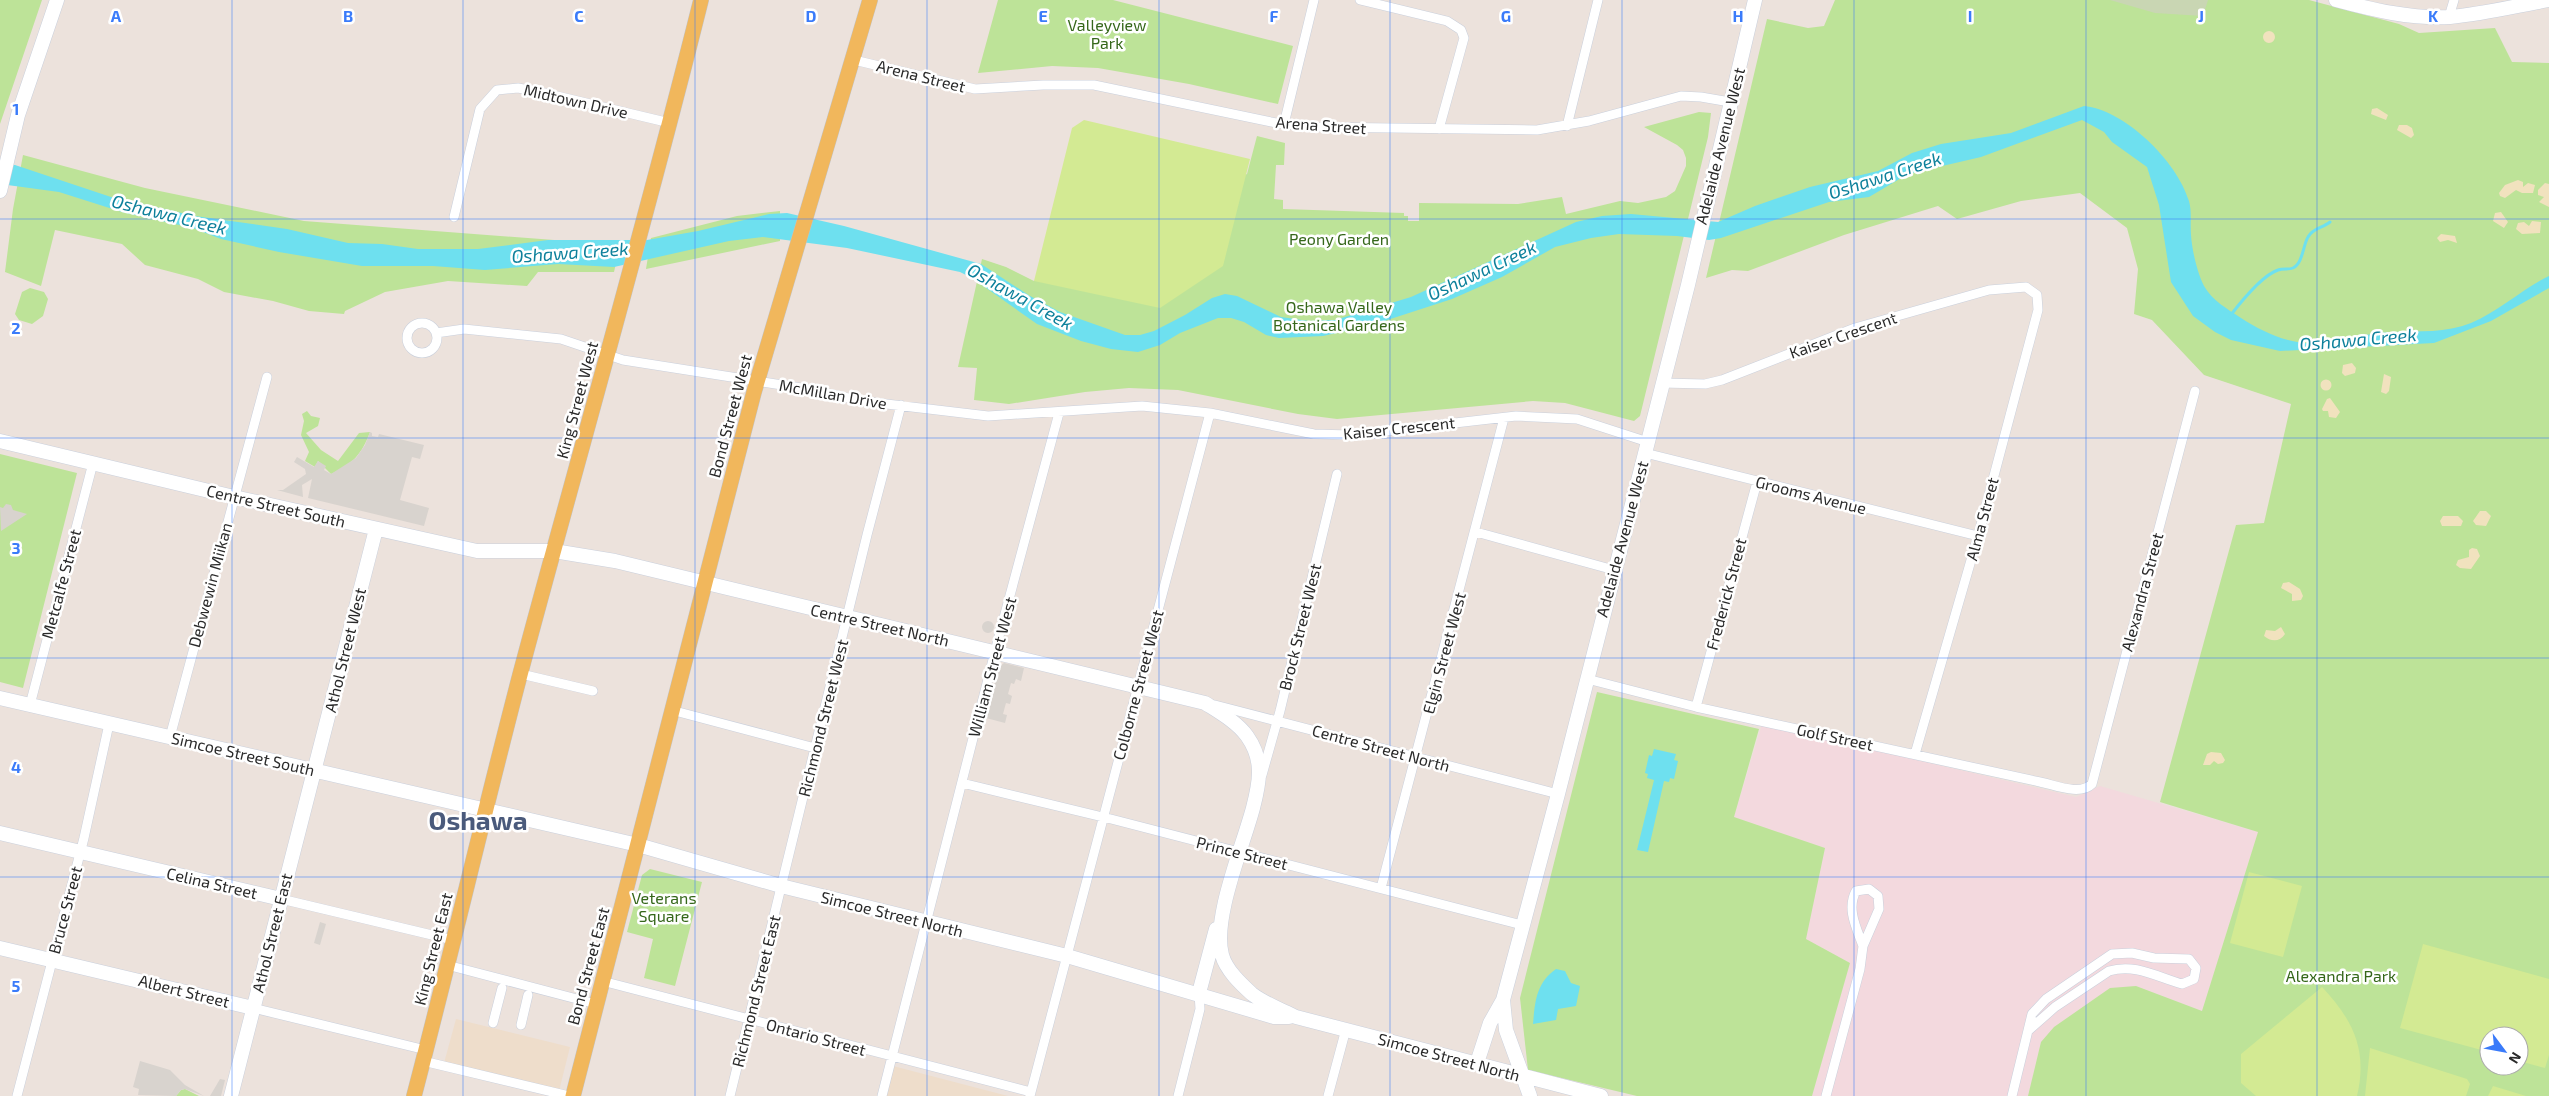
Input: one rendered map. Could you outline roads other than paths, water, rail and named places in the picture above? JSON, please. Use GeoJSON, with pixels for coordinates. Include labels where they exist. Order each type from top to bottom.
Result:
{"type":"FeatureCollection","features":[{"type":"Feature","properties":{"kind":"main road"},"geometry":{"type":"LineString","coordinates":[[0,191],[10,143],[57,0]]}},
{"type":"Feature","properties":{"kind":"main road","name":"King Street West"},"geometry":{"type":"LineString","coordinates":[[487,810],[521,674],[609,355],[629,271],[670,123],[701,0]]}},
{"type":"Feature","properties":{"kind":"main road","name":"Bond Street West"},"geometry":{"type":"LineString","coordinates":[[638,845],[671,710],[757,381],[854,60],[870,0]]}},
{"type":"Feature","properties":{"kind":"main road","name":"Adelaide Avenue West"},"geometry":{"type":"LineString","coordinates":[[1530,1096],[1506,1030],[1503,1000],[1558,794],[1646,448],[1756,0]]}},
{"type":"Feature","properties":{"kind":"main road"},"geometry":{"type":"LineString","coordinates":[[2336,0],[2409,16],[2449,17],[2549,0]]}},
{"type":"Feature","properties":{"kind":"main road","name":"Centre Street South"},"geometry":{"type":"LineString","coordinates":[[0,440],[234,497],[477,551],[554,551]]}},
{"type":"Feature","properties":{"kind":"main road","name":"Athol Street West"},"geometry":{"type":"LineString","coordinates":[[314,771],[376,529]]}},
{"type":"Feature","properties":{"kind":"main road","name":"Centre Street North"},"geometry":{"type":"LineString","coordinates":[[554,551],[615,560],[847,618],[1205,703],[1230,720],[1246,735]]}},
{"type":"Feature","properties":{"kind":"main road","name":"Simcoe Street South"},"geometry":{"type":"LineString","coordinates":[[0,698],[487,810]]}},
{"type":"Feature","properties":{"kind":"main road","name":"Brock Street West"},"geometry":{"type":"LineString","coordinates":[[1232,974],[1223,957],[1220,941],[1224,904],[1241,853],[1261,780],[1255,752],[1246,735]]}},
{"type":"Feature","properties":{"kind":"main road","name":"Athol Street East"},"geometry":{"type":"LineString","coordinates":[[231,1096],[314,771]]}},
{"type":"Feature","properties":{"kind":"main road","name":"Simcoe Street North"},"geometry":{"type":"LineString","coordinates":[[487,810],[638,845],[781,886],[1066,956],[1274,1016],[1296,1017],[1522,1076],[1580,1094],[1601,1096]]}},
{"type":"Feature","properties":{"kind":"main road","name":"King Street East"},"geometry":{"type":"LineString","coordinates":[[414,1096],[487,810]]}},
{"type":"Feature","properties":{"kind":"main road","name":"Celina Street"},"geometry":{"type":"LineString","coordinates":[[0,833],[281,899]]}},
{"type":"Feature","properties":{"kind":"main road","name":"Bond Street East"},"geometry":{"type":"LineString","coordinates":[[571,1096],[638,845]]}},
{"type":"Feature","properties":{"kind":"main road"},"geometry":{"type":"LineString","coordinates":[[1199,993],[1224,904]]}},
{"type":"Feature","properties":{"kind":"main road","name":"Albert Street"},"geometry":{"type":"LineString","coordinates":[[0,948],[253,1008]]}},
{"type":"Feature","properties":{"kind":"main road","name":"Simcoe Street North"},"geometry":{"type":"LineString","coordinates":[[1232,974],[1253,995],[1296,1017]]}},
{"type":"Feature","properties":{"kind":"main road"},"geometry":{"type":"LineString","coordinates":[[1477,1064],[1490,1023],[1503,1000]]}},
{"type":"Feature","properties":{"kind":"street"},"geometry":{"type":"LineString","coordinates":[[1284,124],[1314,0]]}},
{"type":"Feature","properties":{"kind":"street"},"geometry":{"type":"LineString","coordinates":[[1360,0],[1448,21],[1461,30],[1464,38],[1439,129]]}},
{"type":"Feature","properties":{"kind":"street"},"geometry":{"type":"LineString","coordinates":[[1567,126],[1598,0]]}},
{"type":"Feature","properties":{"kind":"street"},"geometry":{"type":"LineString","coordinates":[[2449,17],[2454,0]]}},
{"type":"Feature","properties":{"kind":"street","name":"Arena Street"},"geometry":{"type":"LineString","coordinates":[[854,60],[975,89],[1056,84],[1094,85],[1284,124],[1315,128],[1537,130],[1567,126],[1681,96],[1730,102]]}},
{"type":"Feature","properties":{"kind":"street","name":"Midtown Drive"},"geometry":{"type":"LineString","coordinates":[[454,217],[480,109],[497,90],[518,88],[544,92],[670,123]]}},
{"type":"Feature","properties":{"kind":"street","name":"Kaiser Crescent"},"geometry":{"type":"LineString","coordinates":[[1662,383],[1705,384],[1722,380],[1855,328],[1988,290],[2026,287]]}},
{"type":"Feature","properties":{"kind":"street","name":"Alma Street"},"geometry":{"type":"LineString","coordinates":[[1915,754],[1978,536],[2038,310],[2037,295],[2026,287]]}},
{"type":"Feature","properties":{"kind":"street","name":"McMillan Drive"},"geometry":{"type":"LineString","coordinates":[[436,333],[464,329],[561,340],[623,360],[757,381],[861,401],[901,404],[988,416],[1059,413]]}},
{"type":"Feature","properties":{"kind":"street","name":"Debwewin Miikan"},"geometry":{"type":"LineString","coordinates":[[170,737],[267,377]]}},
{"type":"Feature","properties":{"kind":"street","name":"Alexandra Street"},"geometry":{"type":"LineString","coordinates":[[2085,789],[2092,784],[2195,391]]}},
{"type":"Feature","properties":{"kind":"street","name":"Richmond Street West"},"geometry":{"type":"LineString","coordinates":[[781,886],[901,404]]}},
{"type":"Feature","properties":{"kind":"street","name":"Kaiser Crescent"},"geometry":{"type":"LineString","coordinates":[[1059,413],[1142,406],[1210,413],[1285,430],[1350,435],[1504,418],[1577,419],[1646,448]]}},
{"type":"Feature","properties":{"kind":"street","name":"William Street West"},"geometry":{"type":"LineString","coordinates":[[882,1096],[995,652],[1059,413]]}},
{"type":"Feature","properties":{"kind":"street","name":"Colborne Street West"},"geometry":{"type":"LineString","coordinates":[[1031,1094],[1210,413]]}},
{"type":"Feature","properties":{"kind":"street","name":"Elgin Street West"},"geometry":{"type":"LineString","coordinates":[[1381,888],[1476,532],[1504,418]]}},
{"type":"Feature","properties":{"kind":"street","name":"Grooms Avenue"},"geometry":{"type":"LineString","coordinates":[[1646,448],[1756,482],[1978,536]]}},
{"type":"Feature","properties":{"kind":"street","name":"Metcalfe Street"},"geometry":{"type":"LineString","coordinates":[[30,705],[93,463]]}},
{"type":"Feature","properties":{"kind":"street","name":"Brock Street West"},"geometry":{"type":"LineString","coordinates":[[1261,780],[1278,720],[1337,474]]}},
{"type":"Feature","properties":{"kind":"street","name":"Frederick Street"},"geometry":{"type":"LineString","coordinates":[[1696,707],[1756,482]]}},
{"type":"Feature","properties":{"kind":"street"},"geometry":{"type":"LineString","coordinates":[[1476,532],[1614,570]]}},
{"type":"Feature","properties":{"kind":"street"},"geometry":{"type":"LineString","coordinates":[[521,674],[593,691]]}},
{"type":"Feature","properties":{"kind":"street","name":"Golf Street"},"geometry":{"type":"LineString","coordinates":[[1587,679],[1696,707],[2078,790],[2085,789]]}},
{"type":"Feature","properties":{"kind":"street","name":"Centre Street North"},"geometry":{"type":"LineString","coordinates":[[1205,703],[1278,720],[1558,794]]}},
{"type":"Feature","properties":{"kind":"street"},"geometry":{"type":"LineString","coordinates":[[671,710],[815,748]]}},
{"type":"Feature","properties":{"kind":"street","name":"Bruce Street"},"geometry":{"type":"LineString","coordinates":[[17,1096],[80,853],[109,724]]}},
{"type":"Feature","properties":{"kind":"street","name":"Prince Street"},"geometry":{"type":"LineString","coordinates":[[962,783],[1522,925]]}},
{"type":"Feature","properties":{"kind":"street","name":"Richmond Street East"},"geometry":{"type":"LineString","coordinates":[[730,1096],[781,886]]}},
{"type":"Feature","properties":{"kind":"street"},"geometry":{"type":"LineString","coordinates":[[1826,1096],[1860,969],[1862,946],[1879,909],[1878,896],[1869,889],[1856,892],[1851,899],[1851,910],[1862,946]]}},
{"type":"Feature","properties":{"kind":"street","name":"Celina Street"},"geometry":{"type":"LineString","coordinates":[[281,899],[453,940]]}},
{"type":"Feature","properties":{"kind":"street"},"geometry":{"type":"LineString","coordinates":[[2012,1096],[2032,1014],[2046,1000],[2112,954],[2132,953],[2154,958],[2189,960],[2196,968],[2194,979],[2182,984],[2141,969],[2118,968],[2109,971],[2055,1007],[2029,1030]]}},
{"type":"Feature","properties":{"kind":"street"},"geometry":{"type":"LineString","coordinates":[[447,965],[596,1004]]}},
{"type":"Feature","properties":{"kind":"street","name":"Ontario Street"},"geometry":{"type":"LineString","coordinates":[[602,981],[1031,1094]]}},
{"type":"Feature","properties":{"kind":"street"},"geometry":{"type":"LineString","coordinates":[[493,1024],[502,988]]}},
{"type":"Feature","properties":{"kind":"street"},"geometry":{"type":"LineString","coordinates":[[1178,1096],[1200,1010],[1199,993]]}},
{"type":"Feature","properties":{"kind":"street"},"geometry":{"type":"LineString","coordinates":[[521,1024],[528,995]]}},
{"type":"Feature","properties":{"kind":"street","name":"Albert Street"},"geometry":{"type":"LineString","coordinates":[[253,1008],[571,1096]]}},
{"type":"Feature","properties":{"kind":"street"},"geometry":{"type":"LineString","coordinates":[[1328,1096],[1346,1030]]}},
{"type":"Feature","properties":{"kind":"water","name":"Oshawa Creek"},"geometry":{"type":"Polygon","coordinates":[[[2084,106],[2116,117],[2132,127],[2161,154],[2183,186],[2189,201],[2192,247],[2204,286],[2211,296],[2225,308],[2270,334],[2292,341],[2314,343],[2384,333],[2432,331],[2452,328],[2482,318],[2549,276],[2549,288],[2491,321],[2434,343],[2280,351],[2231,340],[2215,332],[2193,316],[2171,282],[2159,205],[2147,167],[2112,142],[2104,132],[2082,120],[1981,157],[1908,174],[1869,197],[1829,202],[1721,238],[1709,240],[1677,236],[1619,234],[1591,238],[1555,247],[1502,277],[1452,299],[1372,325],[1323,336],[1279,338],[1266,335],[1244,322],[1231,318],[1218,318],[1180,333],[1160,345],[1138,352],[1111,349],[1081,341],[1037,324],[972,278],[960,272],[847,248],[763,237],[729,241],[614,267],[558,264],[485,270],[433,266],[362,266],[279,252],[221,239],[193,228],[122,212],[59,192],[0,184],[0,164],[15,165],[111,197],[195,216],[287,229],[348,243],[382,244],[418,249],[478,249],[548,240],[647,240],[698,231],[769,214],[787,213],[844,226],[981,264],[1030,296],[1060,312],[1125,335],[1140,335],[1154,331],[1212,298],[1225,294],[1237,296],[1281,317],[1309,321],[1335,320],[1411,297],[1576,222],[1602,216],[1631,214],[1718,222],[1755,206],[1810,187],[1878,171],[1912,153],[1941,144],[2011,133],[2084,106]]]}},
{"type":"Feature","properties":{"kind":"water"},"geometry":{"type":"Polygon","coordinates":[[[1654,749],[1676,754],[1674,760],[1678,761],[1674,779],[1670,778],[1669,782],[1664,781],[1648,852],[1637,850],[1654,780],[1647,778],[1648,774],[1645,773],[1649,755],[1652,756],[1654,749]]]}},
{"type":"Feature","properties":{"kind":"water"},"geometry":{"type":"Polygon","coordinates":[[[1556,969],[1565,971],[1571,983],[1580,986],[1576,1006],[1558,1009],[1556,1020],[1533,1024],[1540,987],[1549,974],[1556,969]]]}},
{"type":"Feature","properties":{"kind":"waterway"},"geometry":{"type":"LineString","coordinates":[[2230,316],[2266,277],[2278,270],[2291,269],[2296,266],[2310,234],[2330,222]]}},
{"type":"Feature","properties":{"kind":"district","name":"Oshawa"},"geometry":{"type":"Point","coordinates":[478,821]}},
{"type":"Feature","properties":{"kind":"park label","name":"Valleyview Park"},"geometry":{"type":"Point","coordinates":[1107,34]}},
{"type":"Feature","properties":{"kind":"park label","name":"Peony Garden"},"geometry":{"type":"Point","coordinates":[1339,239]}},
{"type":"Feature","properties":{"kind":"park label","name":"Oshawa Valley Botanical Gardens"},"geometry":{"type":"Point","coordinates":[1339,316]}},
{"type":"Feature","properties":{"kind":"park label","name":"Veterans Square"},"geometry":{"type":"Point","coordinates":[664,907]}},
{"type":"Feature","properties":{"kind":"park label","name":"Alexandra Park"},"geometry":{"type":"Point","coordinates":[2341,976]}}]}
